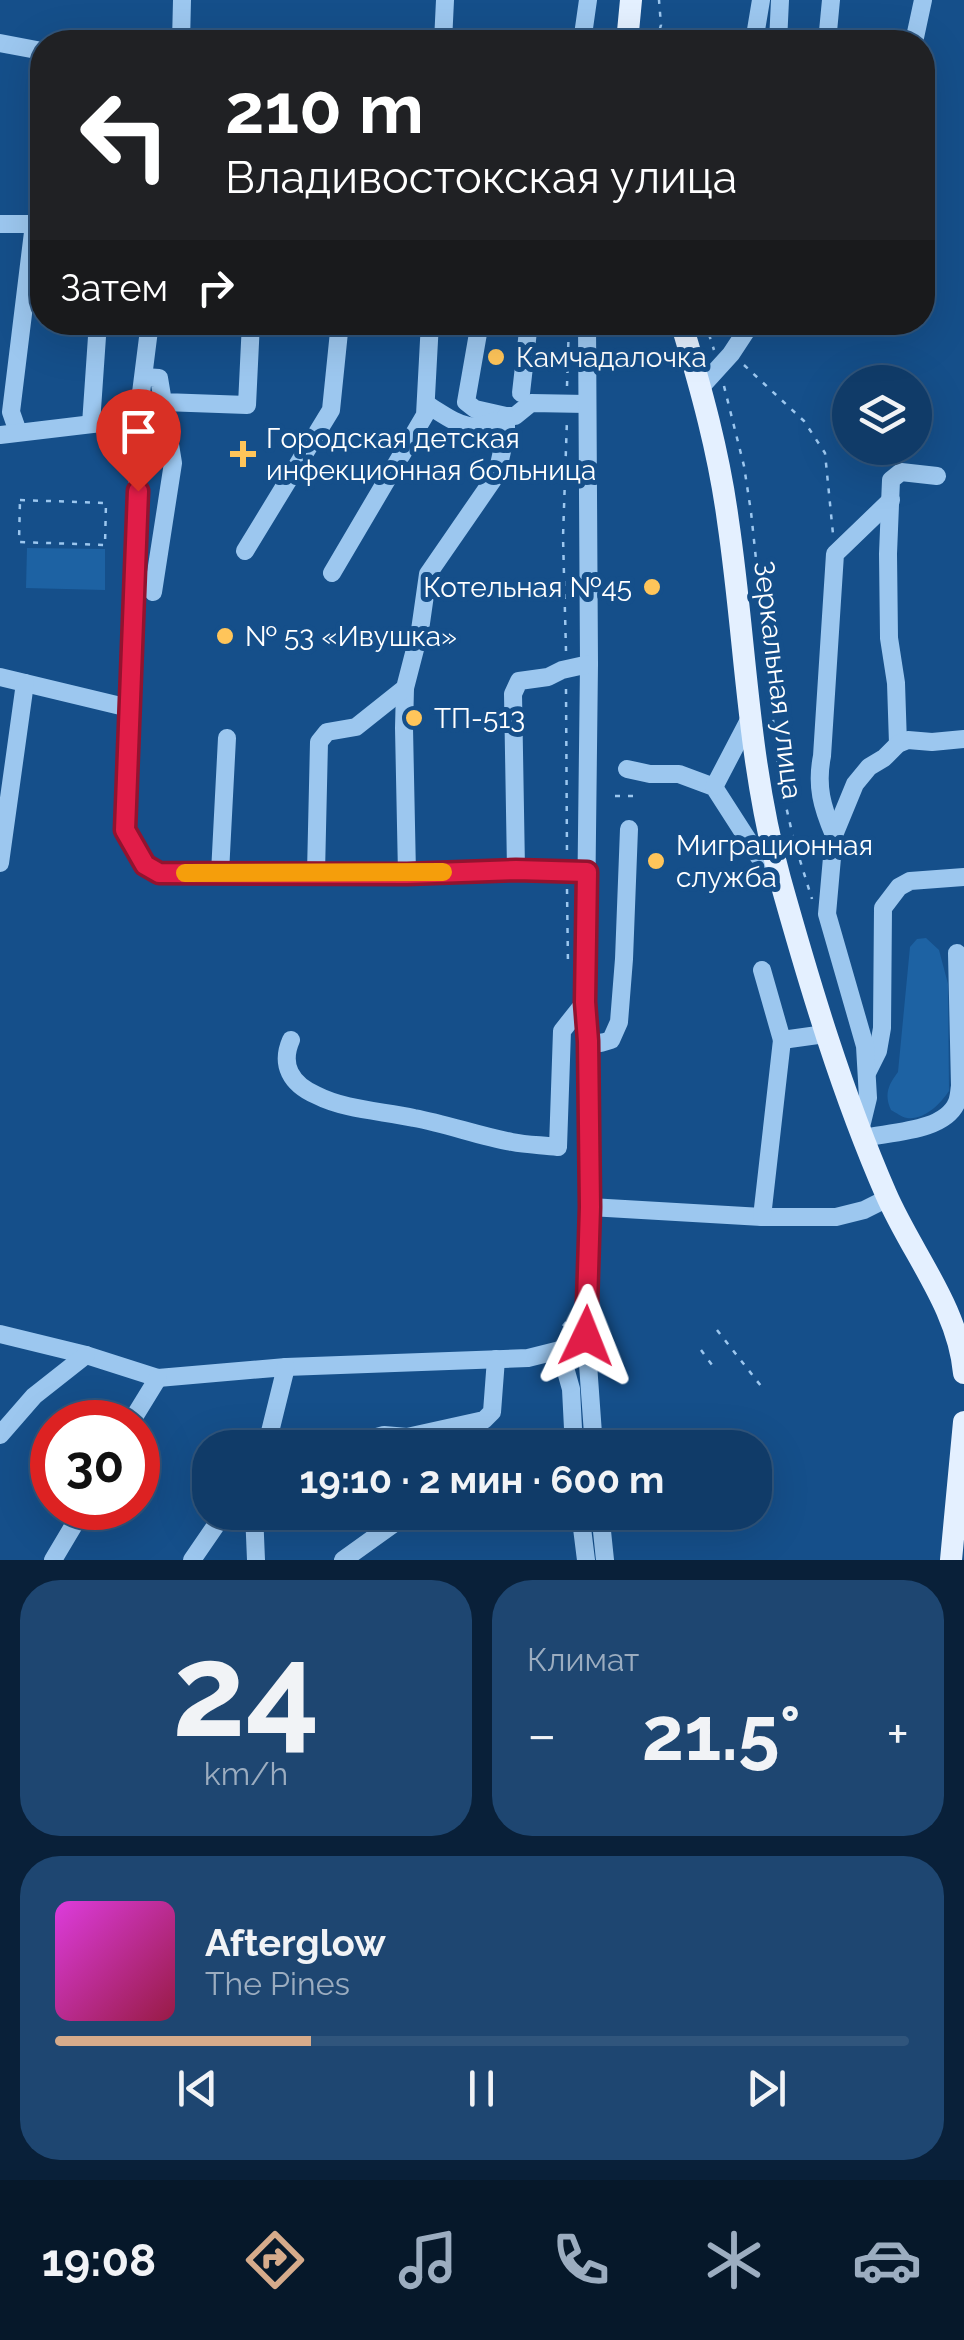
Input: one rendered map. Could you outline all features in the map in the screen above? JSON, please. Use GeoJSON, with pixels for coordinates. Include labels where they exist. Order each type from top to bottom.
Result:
{"type":"FeatureCollection","features":[{"type":"Feature","properties":{"kind":"main road"},"geometry":{"type":"LineString","coordinates":[[627,30],[631,0]]}},
{"type":"Feature","properties":{"kind":"main road","name":"Зеркальная улица"},"geometry":{"type":"LineString","coordinates":[[688,335],[711,382],[749,720],[780,877],[826,1034],[862,1135],[888,1198],[948,1314],[959,1343],[964,1373]]}},
{"type":"Feature","properties":{"kind":"main road"},"geometry":{"type":"LineString","coordinates":[[951,1560],[964,1422]]}},
{"type":"Feature","properties":{"kind":"street"},"geometry":{"type":"LineString","coordinates":[[181,30],[182,0]]}},
{"type":"Feature","properties":{"kind":"street"},"geometry":{"type":"LineString","coordinates":[[443,30],[445,0]]}},
{"type":"Feature","properties":{"kind":"street"},"geometry":{"type":"LineString","coordinates":[[584,30],[588,0]]}},
{"type":"Feature","properties":{"kind":"street"},"geometry":{"type":"LineString","coordinates":[[756,30],[761,0]]}},
{"type":"Feature","properties":{"kind":"street"},"geometry":{"type":"LineString","coordinates":[[779,30],[780,0]]}},
{"type":"Feature","properties":{"kind":"street"},"geometry":{"type":"LineString","coordinates":[[828,30],[831,0]]}},
{"type":"Feature","properties":{"kind":"street"},"geometry":{"type":"LineString","coordinates":[[916,30],[922,0]]}},
{"type":"Feature","properties":{"kind":"street"},"geometry":{"type":"LineString","coordinates":[[0,44],[30,48]]}},
{"type":"Feature","properties":{"kind":"street"},"geometry":{"type":"LineString","coordinates":[[0,224],[30,224]]}},
{"type":"Feature","properties":{"kind":"street"},"geometry":{"type":"LineString","coordinates":[[30,280],[9,434],[92,424],[130,412],[142,385],[159,378],[173,464],[154,592]]}},
{"type":"Feature","properties":{"kind":"street"},"geometry":{"type":"LineString","coordinates":[[92,424],[97,335]]}},
{"type":"Feature","properties":{"kind":"street"},"geometry":{"type":"LineString","coordinates":[[148,335],[142,385],[125,830],[145,865],[159,873],[587,872]]}},
{"type":"Feature","properties":{"kind":"street"},"geometry":{"type":"LineString","coordinates":[[164,402],[247,405],[250,335]]}},
{"type":"Feature","properties":{"kind":"street"},"geometry":{"type":"LineString","coordinates":[[245,551],[331,410],[339,335]]}},
{"type":"Feature","properties":{"kind":"street"},"geometry":{"type":"LineString","coordinates":[[332,573],[424,416],[429,335]]}},
{"type":"Feature","properties":{"kind":"street"},"geometry":{"type":"LineString","coordinates":[[478,335],[466,402],[475,409],[516,416],[531,404],[588,404]]}},
{"type":"Feature","properties":{"kind":"street"},"geometry":{"type":"LineString","coordinates":[[522,393],[529,335]]}},
{"type":"Feature","properties":{"kind":"street"},"geometry":{"type":"LineString","coordinates":[[587,335],[585,1002],[590,1207],[586,1336],[593,1430]]}},
{"type":"Feature","properties":{"kind":"street"},"geometry":{"type":"LineString","coordinates":[[711,382],[743,335]]}},
{"type":"Feature","properties":{"kind":"street"},"geometry":{"type":"LineString","coordinates":[[426,404],[471,428],[486,427],[506,416]]}},
{"type":"Feature","properties":{"kind":"street"},"geometry":{"type":"LineString","coordinates":[[407,874],[406,688],[428,574],[496,474],[506,416]]}},
{"type":"Feature","properties":{"kind":"street"},"geometry":{"type":"LineString","coordinates":[[898,744],[896,682],[889,638],[891,480],[901,472],[937,476]]}},
{"type":"Feature","properties":{"kind":"street"},"geometry":{"type":"LineString","coordinates":[[834,835],[819,798],[818,774],[834,554],[891,500]]}},
{"type":"Feature","properties":{"kind":"street"},"geometry":{"type":"LineString","coordinates":[[516,870],[513,694],[519,681],[589,664]]}},
{"type":"Feature","properties":{"kind":"street"},"geometry":{"type":"LineString","coordinates":[[0,676],[130,708]]}},
{"type":"Feature","properties":{"kind":"street"},"geometry":{"type":"LineString","coordinates":[[0,863],[25,683]]}},
{"type":"Feature","properties":{"kind":"street"},"geometry":{"type":"LineString","coordinates":[[316,873],[319,742],[328,732],[356,726],[406,688]]}},
{"type":"Feature","properties":{"kind":"street"},"geometry":{"type":"LineString","coordinates":[[714,787],[749,720]]}},
{"type":"Feature","properties":{"kind":"street"},"geometry":{"type":"LineString","coordinates":[[220,873],[227,738]]}},
{"type":"Feature","properties":{"kind":"street"},"geometry":{"type":"LineString","coordinates":[[956,953],[960,1099],[946,1116],[926,1127],[862,1135],[868,1098],[865,1046],[827,914],[834,835],[855,784],[898,744],[908,740],[964,739]]}},
{"type":"Feature","properties":{"kind":"street"},"geometry":{"type":"LineString","coordinates":[[627,768],[650,774],[680,774],[714,787],[759,857],[780,877]]}},
{"type":"Feature","properties":{"kind":"street"},"geometry":{"type":"LineString","coordinates":[[588,1041],[611,1040],[619,1022],[629,828]]}},
{"type":"Feature","properties":{"kind":"street"},"geometry":{"type":"LineString","coordinates":[[868,1072],[882,1028],[883,908],[899,886],[910,880],[960,875]]}},
{"type":"Feature","properties":{"kind":"street"},"geometry":{"type":"LineString","coordinates":[[762,970],[782,1040],[762,1217]]}},
{"type":"Feature","properties":{"kind":"street"},"geometry":{"type":"LineString","coordinates":[[291,1040],[286,1051],[288,1070],[316,1096],[512,1142],[558,1147],[562,1031],[585,1002]]}},
{"type":"Feature","properties":{"kind":"street"},"geometry":{"type":"LineString","coordinates":[[782,1040],[826,1034]]}},
{"type":"Feature","properties":{"kind":"street"},"geometry":{"type":"LineString","coordinates":[[590,1207],[762,1217],[836,1217],[864,1210],[888,1198]]}},
{"type":"Feature","properties":{"kind":"street"},"geometry":{"type":"LineString","coordinates":[[0,1334],[158,1378],[286,1367],[528,1358],[560,1350],[586,1336]]}},
{"type":"Feature","properties":{"kind":"street"},"geometry":{"type":"LineString","coordinates":[[560,1350],[571,1389],[573,1430]]}},
{"type":"Feature","properties":{"kind":"street"},"geometry":{"type":"LineString","coordinates":[[0,1435],[34,1396],[86,1355]]}},
{"type":"Feature","properties":{"kind":"street"},"geometry":{"type":"LineString","coordinates":[[450,1430],[484,1420],[492,1412],[496,1358]]}},
{"type":"Feature","properties":{"kind":"street"},"geometry":{"type":"LineString","coordinates":[[270,1430],[286,1367]]}},
{"type":"Feature","properties":{"kind":"street"},"geometry":{"type":"LineString","coordinates":[[144,1400],[158,1378]]}},
{"type":"Feature","properties":{"kind":"street"},"geometry":{"type":"LineString","coordinates":[[53,1560],[71,1530]]}},
{"type":"Feature","properties":{"kind":"street"},"geometry":{"type":"LineString","coordinates":[[192,1560],[213,1530]]}},
{"type":"Feature","properties":{"kind":"street"},"geometry":{"type":"LineString","coordinates":[[255,1530],[256,1560]]}},
{"type":"Feature","properties":{"kind":"street"},"geometry":{"type":"LineString","coordinates":[[343,1560],[386,1530]]}},
{"type":"Feature","properties":{"kind":"street"},"geometry":{"type":"LineString","coordinates":[[582,1530],[586,1560]]}},
{"type":"Feature","properties":{"kind":"street"},"geometry":{"type":"LineString","coordinates":[[602,1530],[605,1560]]}},
{"type":"Feature","properties":{"kind":"path"},"geometry":{"type":"LineString","coordinates":[[659,0],[659,30]]}},
{"type":"Feature","properties":{"kind":"path"},"geometry":{"type":"LineString","coordinates":[[731,354],[804,422],[825,452],[834,554]]}},
{"type":"Feature","properties":{"kind":"path"},"geometry":{"type":"LineString","coordinates":[[711,382],[744,466],[779,776],[816,912]]}},
{"type":"Feature","properties":{"kind":"path"},"geometry":{"type":"LineString","coordinates":[[20,500],[106,503],[105,545],[18,542],[20,500]]}},
{"type":"Feature","properties":{"kind":"path"},"geometry":{"type":"LineString","coordinates":[[615,796],[636,796]]}},
{"type":"Feature","properties":{"kind":"path"},"geometry":{"type":"LineString","coordinates":[[716,1330],[761,1386]]}},
{"type":"Feature","properties":{"kind":"path"},"geometry":{"type":"LineString","coordinates":[[701,1350],[716,1369]]}},
{"type":"Feature","properties":{"kind":"shaded area"},"geometry":{"type":"Polygon","coordinates":[[[27,548],[105,549],[105,590],[26,588],[27,548]]]}},
{"type":"Feature","properties":{"kind":"shaded area"},"geometry":{"type":"Polygon","coordinates":[[[926,938],[939,950],[948,984],[949,1091],[926,1114],[907,1118],[891,1110],[888,1095],[898,1072],[910,947],[917,939],[926,938]]]}},
{"type":"Feature","properties":{"kind":"slow traffic"},"geometry":{"type":"LineString","coordinates":[[185,873],[443,872]]}},
{"type":"Feature","properties":{"kind":"place","name":"Камчадалочка"},"geometry":{"type":"Point","coordinates":[496,357]}},
{"type":"Feature","properties":{"kind":"place","name":"Городская детская инфекционная больница"},"geometry":{"type":"Point","coordinates":[243,454]}},
{"type":"Feature","properties":{"kind":"place","name":"Котельная №45"},"geometry":{"type":"Point","coordinates":[652,587]}},
{"type":"Feature","properties":{"kind":"place","name":"№ 53 «Ивушка»"},"geometry":{"type":"Point","coordinates":[225,636]}},
{"type":"Feature","properties":{"kind":"place","name":"ТП-513"},"geometry":{"type":"Point","coordinates":[414,718]}},
{"type":"Feature","properties":{"kind":"place","name":"Миграционная служба"},"geometry":{"type":"Point","coordinates":[656,861]}},
{"type":"Feature","properties":{"kind":"route"},"geometry":{"type":"LineString","coordinates":[[138,491],[125,830],[145,865],[159,873],[587,872],[585,1002],[590,1207],[586,1336]]}}]}
